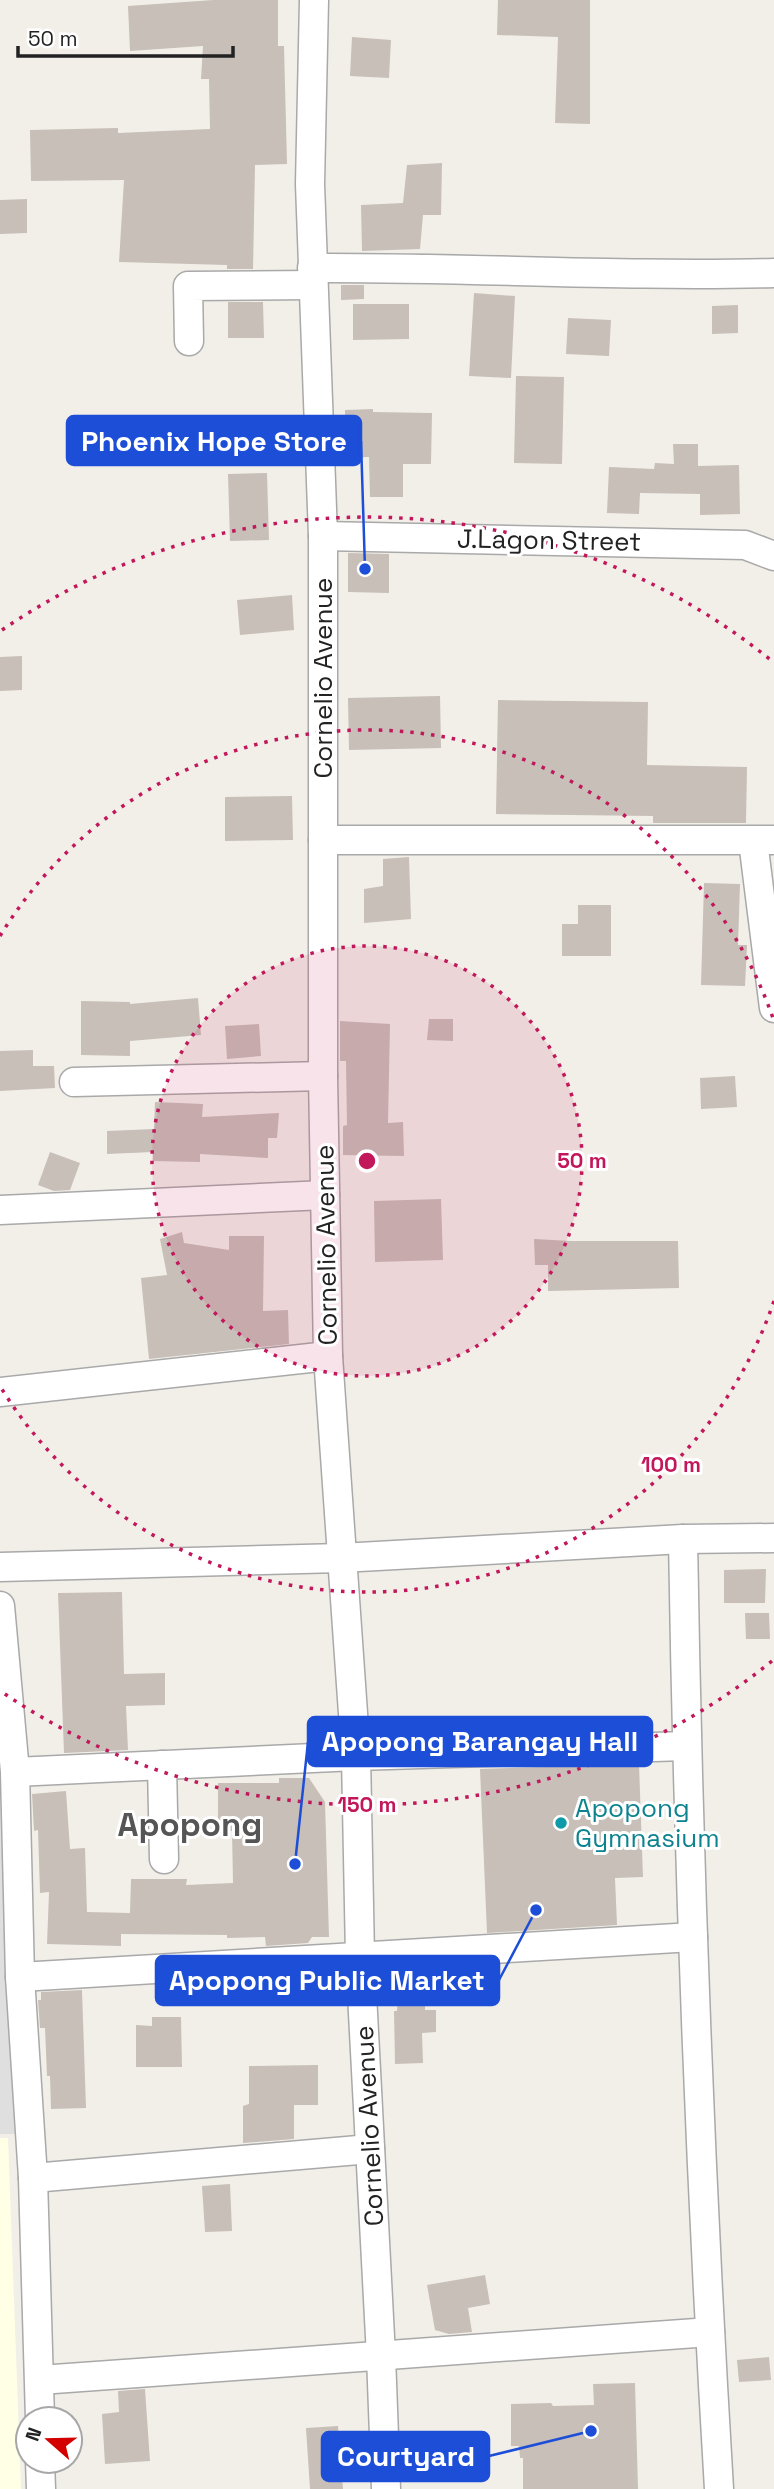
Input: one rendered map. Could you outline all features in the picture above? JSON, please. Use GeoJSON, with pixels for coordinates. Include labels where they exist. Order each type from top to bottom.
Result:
{"type":"FeatureCollection","features":[{"type":"Feature","properties":{"kind":"street","name":"Cornelio Avenue"},"geometry":{"type":"LineString","coordinates":[[314,0],[310,184],[323,536],[323,1076],[328,1356],[356,1756],[360,1956],[386,2489]]}},
{"type":"Feature","properties":{"kind":"street"},"geometry":{"type":"LineString","coordinates":[[189,341],[188,286],[400,267],[651,275],[774,274]]}},
{"type":"Feature","properties":{"kind":"street","name":"J.Lagon Street"},"geometry":{"type":"LineString","coordinates":[[323,536],[711,543],[771,547]]}},
{"type":"Feature","properties":{"kind":"street"},"geometry":{"type":"LineString","coordinates":[[323,840],[764,841],[774,1008]]}},
{"type":"Feature","properties":{"kind":"street"},"geometry":{"type":"LineString","coordinates":[[74,1082],[323,1076]]}},
{"type":"Feature","properties":{"kind":"street"},"geometry":{"type":"LineString","coordinates":[[0,1210],[325,1195]]}},
{"type":"Feature","properties":{"kind":"street"},"geometry":{"type":"LineString","coordinates":[[0,1392],[328,1356]]}},
{"type":"Feature","properties":{"kind":"street"},"geometry":{"type":"LineString","coordinates":[[0,1567],[341,1558],[683,1539],[774,1538]]}},
{"type":"Feature","properties":{"kind":"street"},"geometry":{"type":"LineString","coordinates":[[683,1539],[686,1746],[693,1937],[719,2489]]}},
{"type":"Feature","properties":{"kind":"street"},"geometry":{"type":"LineString","coordinates":[[0,1606],[15,1772],[20,1977],[33,2178],[40,2405]]}},
{"type":"Feature","properties":{"kind":"street"},"geometry":{"type":"LineString","coordinates":[[15,1772],[356,1756],[686,1746]]}},
{"type":"Feature","properties":{"kind":"street"},"geometry":{"type":"LineString","coordinates":[[162,1765],[164,1859]]}},
{"type":"Feature","properties":{"kind":"street"},"geometry":{"type":"LineString","coordinates":[[20,1977],[693,1937]]}},
{"type":"Feature","properties":{"kind":"street"},"geometry":{"type":"LineString","coordinates":[[33,2178],[370,2150]]}},
{"type":"Feature","properties":{"kind":"street"},"geometry":{"type":"LineString","coordinates":[[40,2379],[710,2332]]}},
{"type":"Feature","properties":{"kind":"shaded area"},"geometry":{"type":"Polygon","coordinates":[[[0,1666],[26,2134],[0,2134],[0,1666]]]}},
{"type":"Feature","properties":{"kind":"shaded area"},"geometry":{"type":"Polygon","coordinates":[[[0,2138],[8,2138],[18,2405],[14,2405],[14,2475],[20,2475],[21,2489],[0,2489],[0,2138]]]}},
{"type":"Feature","properties":{"kind":"building"},"geometry":{"type":"Polygon","coordinates":[[[213,0],[278,0],[278,46],[284,46],[287,164],[255,165],[253,269],[227,269],[227,265],[119,262],[124,180],[31,181],[30,130],[118,128],[118,133],[210,129],[209,79],[201,79],[203,46],[130,51],[128,6],[213,0]]]}},
{"type":"Feature","properties":{"kind":"building"},"geometry":{"type":"Polygon","coordinates":[[[498,0],[590,0],[590,124],[555,123],[558,37],[497,35],[498,0]]]}},
{"type":"Feature","properties":{"kind":"building"},"geometry":{"type":"Polygon","coordinates":[[[352,37],[391,40],[389,78],[350,76],[352,37]]]}},
{"type":"Feature","properties":{"kind":"building"},"geometry":{"type":"Polygon","coordinates":[[[442,163],[441,215],[423,215],[420,249],[362,251],[361,205],[403,203],[407,165],[442,163]]]}},
{"type":"Feature","properties":{"kind":"building"},"geometry":{"type":"Polygon","coordinates":[[[27,199],[27,233],[0,234],[0,200],[27,199]]]}},
{"type":"Feature","properties":{"kind":"building"},"geometry":{"type":"Polygon","coordinates":[[[341,285],[364,285],[364,299],[341,300],[341,285]]]}},
{"type":"Feature","properties":{"kind":"building"},"geometry":{"type":"Polygon","coordinates":[[[474,293],[515,296],[511,378],[469,376],[474,293]]]}},
{"type":"Feature","properties":{"kind":"building"},"geometry":{"type":"Polygon","coordinates":[[[228,302],[263,302],[264,338],[228,338],[228,302]]]}},
{"type":"Feature","properties":{"kind":"building"},"geometry":{"type":"Polygon","coordinates":[[[353,304],[409,304],[409,339],[353,340],[353,304]]]}},
{"type":"Feature","properties":{"kind":"building"},"geometry":{"type":"Polygon","coordinates":[[[738,305],[738,333],[712,334],[712,306],[738,305]]]}},
{"type":"Feature","properties":{"kind":"building"},"geometry":{"type":"Polygon","coordinates":[[[568,318],[611,320],[609,356],[566,354],[568,318]]]}},
{"type":"Feature","properties":{"kind":"building"},"geometry":{"type":"Polygon","coordinates":[[[516,376],[564,377],[562,464],[514,463],[516,376]]]}},
{"type":"Feature","properties":{"kind":"building"},"geometry":{"type":"Polygon","coordinates":[[[373,409],[373,412],[432,413],[431,464],[403,464],[403,497],[370,497],[369,457],[346,458],[345,410],[373,409]]]}},
{"type":"Feature","properties":{"kind":"building"},"geometry":{"type":"Polygon","coordinates":[[[673,444],[698,444],[698,466],[739,465],[740,514],[700,515],[700,494],[640,493],[639,514],[607,513],[609,467],[654,469],[655,463],[674,464],[673,444]]]}},
{"type":"Feature","properties":{"kind":"building"},"geometry":{"type":"Polygon","coordinates":[[[267,473],[269,540],[230,541],[228,474],[267,473]]]}},
{"type":"Feature","properties":{"kind":"building"},"geometry":{"type":"Polygon","coordinates":[[[348,553],[389,554],[389,593],[348,592],[348,553]]]}},
{"type":"Feature","properties":{"kind":"building"},"geometry":{"type":"Polygon","coordinates":[[[292,595],[294,630],[240,635],[237,600],[292,595]]]}},
{"type":"Feature","properties":{"kind":"building"},"geometry":{"type":"Polygon","coordinates":[[[22,656],[22,690],[0,691],[0,657],[22,656]]]}},
{"type":"Feature","properties":{"kind":"building"},"geometry":{"type":"Polygon","coordinates":[[[440,696],[441,748],[349,750],[348,698],[440,696]]]}},
{"type":"Feature","properties":{"kind":"building"},"geometry":{"type":"Polygon","coordinates":[[[498,700],[648,702],[647,765],[747,767],[746,823],[653,823],[653,816],[496,814],[498,700]]]}},
{"type":"Feature","properties":{"kind":"building"},"geometry":{"type":"Polygon","coordinates":[[[292,796],[293,840],[225,841],[225,797],[292,796]]]}},
{"type":"Feature","properties":{"kind":"building"},"geometry":{"type":"Polygon","coordinates":[[[409,857],[411,919],[364,923],[364,889],[383,886],[383,859],[409,857]]]}},
{"type":"Feature","properties":{"kind":"building"},"geometry":{"type":"Polygon","coordinates":[[[704,883],[740,884],[738,945],[747,945],[745,986],[701,985],[704,883]]]}},
{"type":"Feature","properties":{"kind":"building"},"geometry":{"type":"Polygon","coordinates":[[[578,905],[611,905],[611,956],[562,956],[562,924],[578,924],[578,905]]]}},
{"type":"Feature","properties":{"kind":"building"},"geometry":{"type":"Polygon","coordinates":[[[198,998],[201,1035],[130,1041],[130,1056],[81,1055],[81,1001],[130,1004],[198,998]]]}},
{"type":"Feature","properties":{"kind":"building"},"geometry":{"type":"Polygon","coordinates":[[[429,1019],[453,1019],[453,1041],[427,1040],[429,1019]]]}},
{"type":"Feature","properties":{"kind":"building"},"geometry":{"type":"Polygon","coordinates":[[[340,1021],[390,1024],[388,1123],[403,1122],[404,1156],[343,1155],[343,1126],[347,1125],[346,1061],[340,1061],[340,1021]]]}},
{"type":"Feature","properties":{"kind":"building"},"geometry":{"type":"Polygon","coordinates":[[[259,1024],[261,1056],[227,1059],[225,1026],[259,1024]]]}},
{"type":"Feature","properties":{"kind":"building"},"geometry":{"type":"Polygon","coordinates":[[[33,1050],[33,1066],[54,1066],[55,1088],[0,1091],[0,1051],[33,1050]]]}},
{"type":"Feature","properties":{"kind":"building"},"geometry":{"type":"Polygon","coordinates":[[[735,1076],[737,1107],[701,1109],[700,1078],[735,1076]]]}},
{"type":"Feature","properties":{"kind":"building"},"geometry":{"type":"Polygon","coordinates":[[[155,1102],[203,1104],[202,1117],[279,1113],[277,1138],[268,1138],[268,1158],[200,1154],[200,1162],[153,1161],[153,1152],[107,1154],[107,1131],[154,1129],[155,1102]]]}},
{"type":"Feature","properties":{"kind":"building"},"geometry":{"type":"Polygon","coordinates":[[[50,1152],[80,1163],[70,1190],[54,1191],[38,1185],[50,1152]]]}},
{"type":"Feature","properties":{"kind":"building"},"geometry":{"type":"Polygon","coordinates":[[[441,1199],[443,1260],[375,1262],[374,1201],[441,1199]]]}},
{"type":"Feature","properties":{"kind":"building"},"geometry":{"type":"Polygon","coordinates":[[[182,1232],[184,1243],[229,1250],[229,1236],[264,1236],[263,1311],[288,1310],[289,1344],[149,1359],[141,1278],[167,1275],[160,1239],[182,1232]]]}},
{"type":"Feature","properties":{"kind":"building"},"geometry":{"type":"Polygon","coordinates":[[[534,1239],[678,1241],[679,1288],[548,1291],[548,1265],[535,1265],[534,1239]]]}},
{"type":"Feature","properties":{"kind":"building"},"geometry":{"type":"Polygon","coordinates":[[[766,1569],[765,1603],[724,1603],[724,1570],[766,1569]]]}},
{"type":"Feature","properties":{"kind":"building"},"geometry":{"type":"Polygon","coordinates":[[[122,1592],[124,1674],[165,1673],[165,1705],[126,1706],[128,1750],[64,1753],[58,1593],[122,1592]]]}},
{"type":"Feature","properties":{"kind":"building"},"geometry":{"type":"Polygon","coordinates":[[[745,1613],[769,1613],[770,1639],[746,1639],[745,1613]]]}},
{"type":"Feature","properties":{"kind":"building","name":"Apopong Gymnasium"},"geometry":{"type":"Polygon","coordinates":[[[639,1764],[643,1877],[615,1878],[617,1925],[487,1933],[480,1769],[639,1764]]]}},
{"type":"Feature","properties":{"kind":"building"},"geometry":{"type":"Polygon","coordinates":[[[279,1778],[309,1778],[325,1802],[329,1937],[312,1937],[308,1943],[266,1946],[265,1937],[121,1934],[121,1946],[47,1944],[49,1892],[40,1893],[38,1830],[34,1831],[32,1794],[66,1791],[70,1849],[85,1848],[87,1912],[130,1913],[131,1879],[187,1879],[186,1885],[233,1883],[232,1831],[218,1831],[218,1783],[279,1783],[279,1778]]]}},
{"type":"Feature","properties":{"kind":"building"},"geometry":{"type":"Polygon","coordinates":[[[82,1990],[86,2108],[51,2109],[45,2028],[40,2028],[38,2000],[41,2000],[41,1992],[82,1990]]]}},
{"type":"Feature","properties":{"kind":"building"},"geometry":{"type":"Polygon","coordinates":[[[398,1991],[425,1991],[425,2010],[436,2010],[436,2032],[422,2033],[423,2063],[395,2064],[394,2011],[397,2011],[398,1991]]]}},
{"type":"Feature","properties":{"kind":"building"},"geometry":{"type":"Polygon","coordinates":[[[152,2017],[181,2017],[182,2067],[136,2067],[136,2025],[152,2026],[152,2017]]]}},
{"type":"Feature","properties":{"kind":"building"},"geometry":{"type":"Polygon","coordinates":[[[318,2065],[318,2105],[294,2105],[294,2139],[243,2143],[243,2106],[249,2104],[249,2066],[318,2065]]]}},
{"type":"Feature","properties":{"kind":"building"},"geometry":{"type":"Polygon","coordinates":[[[230,2184],[232,2231],[205,2232],[202,2186],[230,2184]]]}},
{"type":"Feature","properties":{"kind":"building"},"geometry":{"type":"Polygon","coordinates":[[[485,2275],[490,2304],[468,2308],[472,2332],[449,2334],[435,2330],[427,2285],[485,2275]]]}},
{"type":"Feature","properties":{"kind":"building"},"geometry":{"type":"Polygon","coordinates":[[[769,2357],[771,2380],[739,2382],[737,2360],[769,2357]]]}},
{"type":"Feature","properties":{"kind":"building"},"geometry":{"type":"Polygon","coordinates":[[[635,2383],[638,2489],[523,2489],[523,2458],[520,2458],[519,2446],[511,2446],[511,2404],[594,2405],[593,2384],[635,2383]]]}},
{"type":"Feature","properties":{"kind":"building"},"geometry":{"type":"Polygon","coordinates":[[[145,2389],[150,2461],[105,2464],[102,2414],[119,2412],[118,2391],[145,2389]]]}},
{"type":"Feature","properties":{"kind":"building"},"geometry":{"type":"Polygon","coordinates":[[[338,2426],[343,2489],[310,2489],[306,2428],[338,2426]]]}},
{"type":"Feature","properties":{"kind":"place","name":"Phoenix Hope Store"},"geometry":{"type":"Point","coordinates":[365,569]}},
{"type":"Feature","properties":{"kind":"place","name":"Apopong Gymnasium"},"geometry":{"type":"Point","coordinates":[561,1823]}},
{"type":"Feature","properties":{"kind":"place","name":"Apopong Barangay Hall"},"geometry":{"type":"Point","coordinates":[295,1864]}},
{"type":"Feature","properties":{"kind":"place","name":"Apopong Public Market"},"geometry":{"type":"Point","coordinates":[536,1910]}},
{"type":"Feature","properties":{"kind":"place","name":"Courtyard"},"geometry":{"type":"Point","coordinates":[591,2431]}},
{"type":"Feature","properties":{"kind":"district","name":"Apopong"},"geometry":{"type":"Point","coordinates":[190,1825]}}]}
